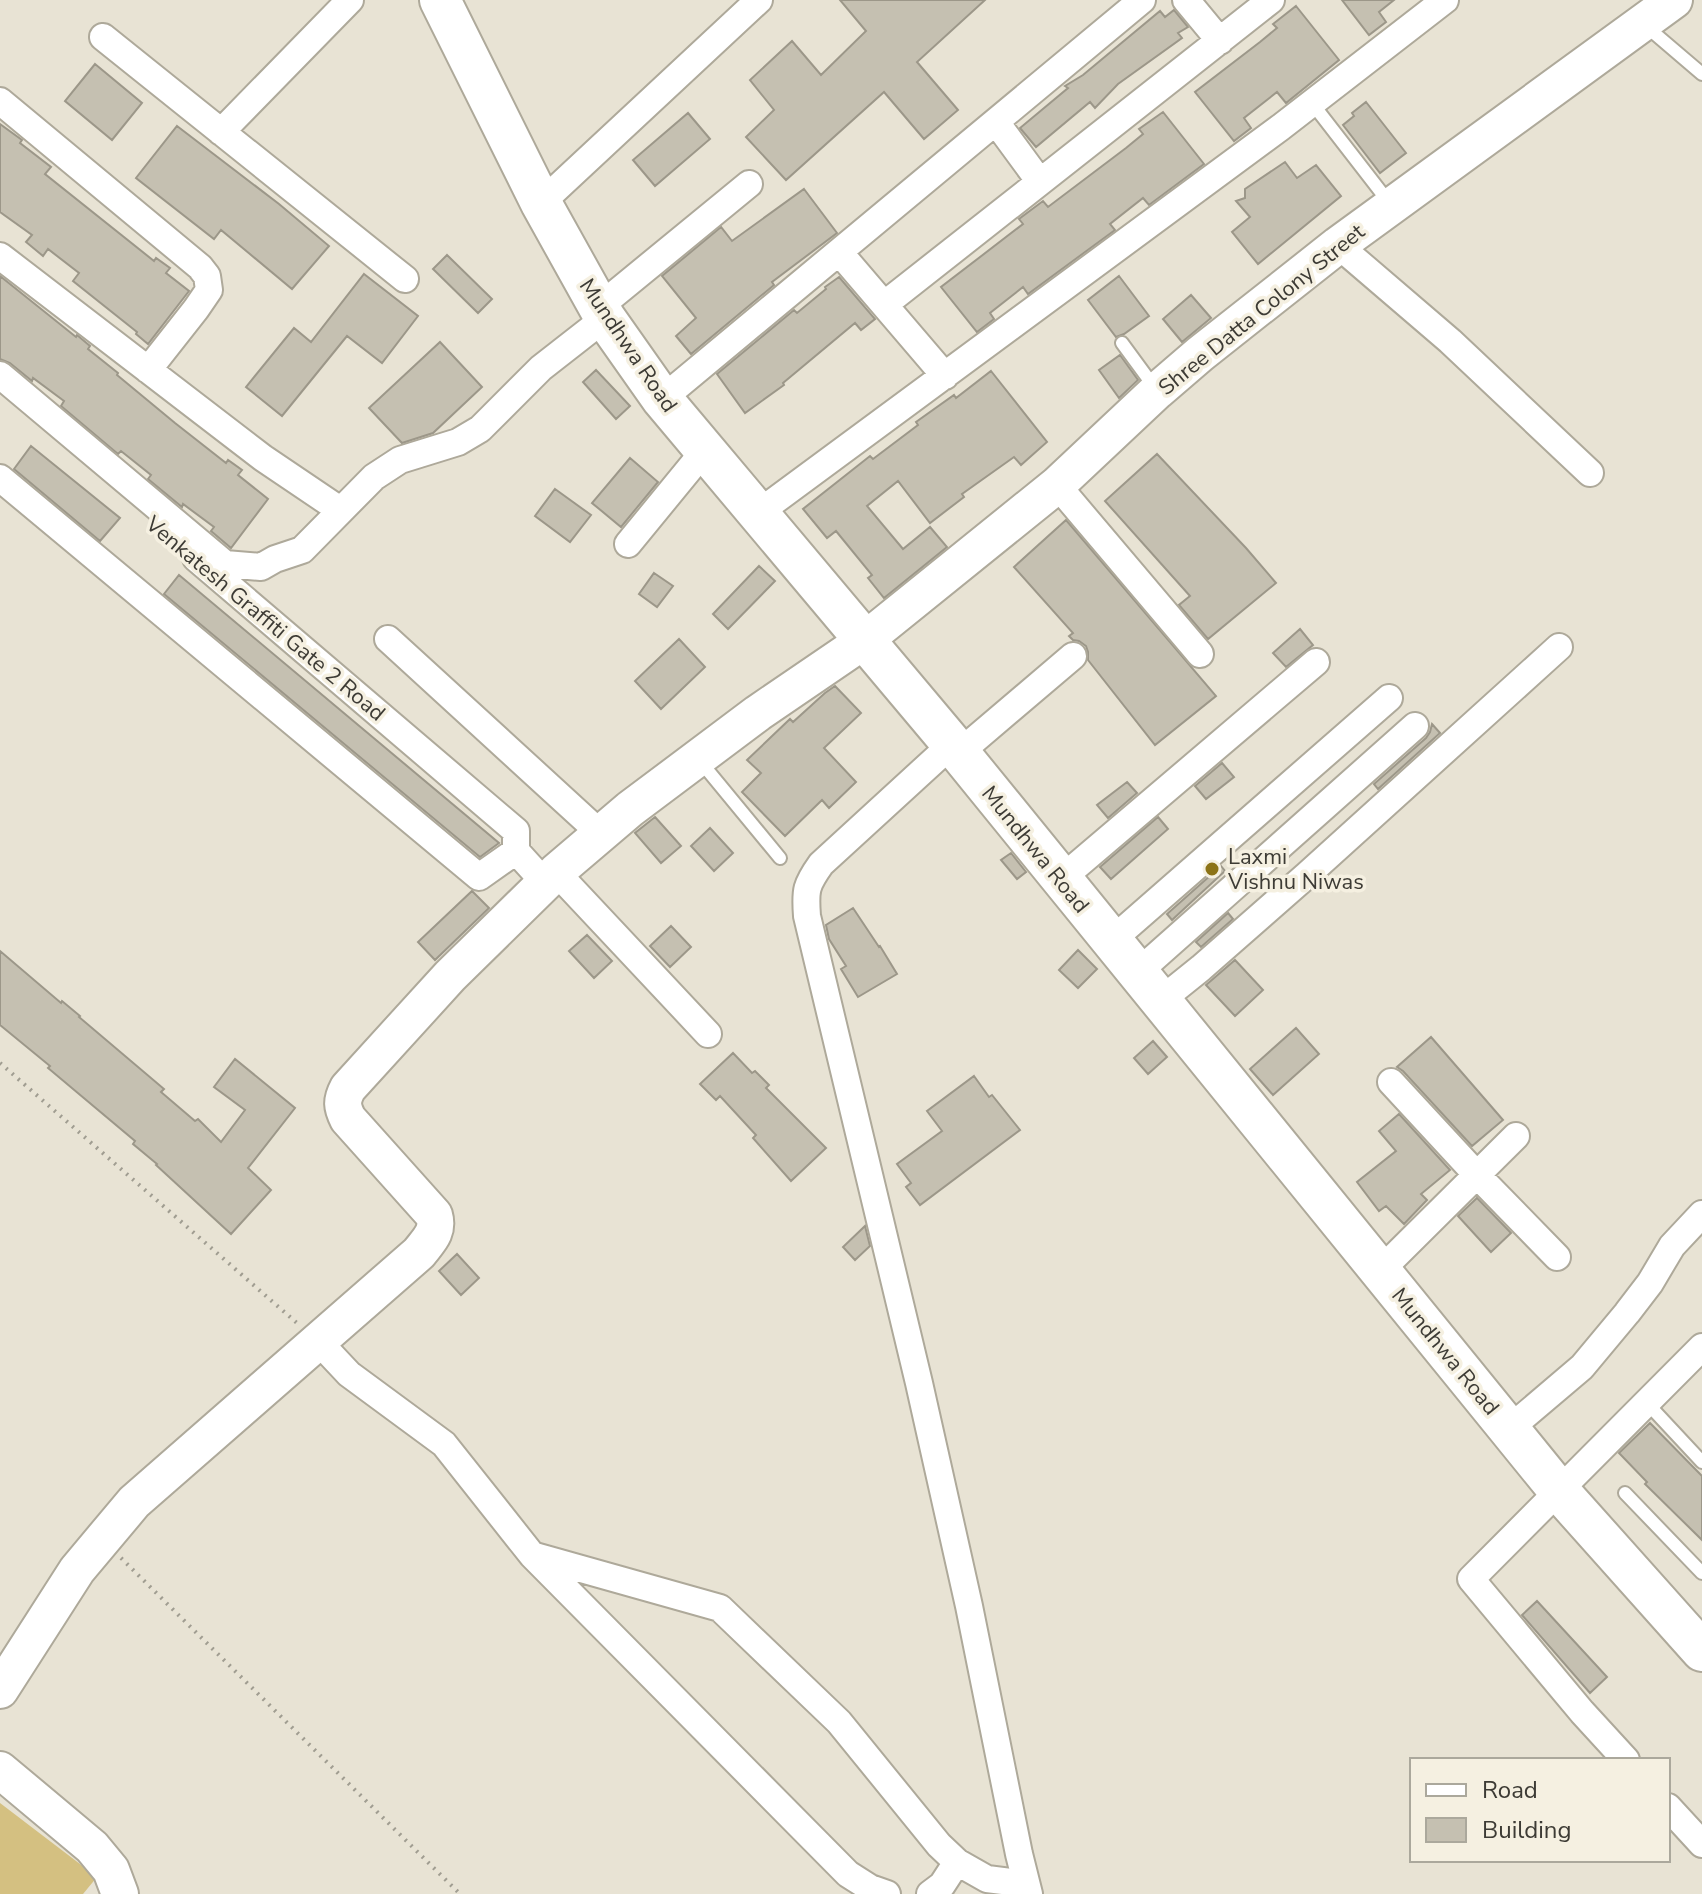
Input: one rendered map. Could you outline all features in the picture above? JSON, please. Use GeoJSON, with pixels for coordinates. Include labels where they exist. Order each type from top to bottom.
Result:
{"type":"FeatureCollection","features":[{"type":"Feature","properties":{"kind":"main road","name":"Mundhwa Road"},"geometry":{"type":"LineString","coordinates":[[440,0],[541,203],[602,313],[662,399],[955,748],[1560,1492],[1700,1644]]}},
{"type":"Feature","properties":{"kind":"street"},"geometry":{"type":"LineString","coordinates":[[221,132],[350,0]]}},
{"type":"Feature","properties":{"kind":"street"},"geometry":{"type":"LineString","coordinates":[[541,203],[759,0]]}},
{"type":"Feature","properties":{"kind":"street"},"geometry":{"type":"LineString","coordinates":[[662,399],[1142,0]]}},
{"type":"Feature","properties":{"kind":"street"},"geometry":{"type":"LineString","coordinates":[[1186,0],[1220,41]]}},
{"type":"Feature","properties":{"kind":"street"},"geometry":{"type":"LineString","coordinates":[[885,304],[1271,0]]}},
{"type":"Feature","properties":{"kind":"street"},"geometry":{"type":"LineString","coordinates":[[758,513],[1312,103],[1445,0]]}},
{"type":"Feature","properties":{"kind":"street","name":"Shree Datta Colony Street"},"geometry":{"type":"LineString","coordinates":[[318,1341],[419,1253],[437,1225],[434,1215],[348,1119],[342,1107],[348,1088],[450,976],[551,878],[630,809],[758,713],[865,640],[1057,485],[1200,354],[1338,245],[1674,0]]}},
{"type":"Feature","properties":{"kind":"street"},"geometry":{"type":"LineString","coordinates":[[103,37],[405,279]]}},
{"type":"Feature","properties":{"kind":"street"},"geometry":{"type":"LineString","coordinates":[[0,101],[207,276],[209,290],[148,370]]}},
{"type":"Feature","properties":{"kind":"street"},"geometry":{"type":"LineString","coordinates":[[996,122],[1040,182]]}},
{"type":"Feature","properties":{"kind":"street"},"geometry":{"type":"LineString","coordinates":[[0,375],[225,564],[261,567],[302,550],[374,477],[400,460],[458,442],[480,429],[541,368],[749,184]]}},
{"type":"Feature","properties":{"kind":"street"},"geometry":{"type":"LineString","coordinates":[[1338,245],[1450,341],[1590,473]]}},
{"type":"Feature","properties":{"kind":"street"},"geometry":{"type":"LineString","coordinates":[[839,252],[945,376]]}},
{"type":"Feature","properties":{"kind":"street"},"geometry":{"type":"LineString","coordinates":[[0,256],[263,458],[340,510]]}},
{"type":"Feature","properties":{"kind":"street","name":"Venkatesh Graffiti Gate 2 Road"},"geometry":{"type":"LineString","coordinates":[[0,392],[516,831],[516,851],[551,878],[708,1034]]}},
{"type":"Feature","properties":{"kind":"street"},"geometry":{"type":"LineString","coordinates":[[628,544],[705,450]]}},
{"type":"Feature","properties":{"kind":"street"},"geometry":{"type":"LineString","coordinates":[[0,478],[479,877],[516,851]]}},
{"type":"Feature","properties":{"kind":"street"},"geometry":{"type":"LineString","coordinates":[[1057,485],[1200,654]]}},
{"type":"Feature","properties":{"kind":"street"},"geometry":{"type":"LineString","coordinates":[[388,639],[601,834]]}},
{"type":"Feature","properties":{"kind":"street"},"geometry":{"type":"LineString","coordinates":[[1149,987],[1201,968],[1559,647]]}},
{"type":"Feature","properties":{"kind":"street"},"geometry":{"type":"LineString","coordinates":[[532,1555],[720,1608],[839,1722],[939,1845],[957,1862],[987,1879],[1028,1889],[923,1398],[805,898],[808,882],[821,864],[955,748],[1073,656]]}},
{"type":"Feature","properties":{"kind":"street"},"geometry":{"type":"LineString","coordinates":[[1061,879],[1316,662]]}},
{"type":"Feature","properties":{"kind":"street"},"geometry":{"type":"LineString","coordinates":[[1111,941],[1389,698]]}},
{"type":"Feature","properties":{"kind":"street"},"geometry":{"type":"LineString","coordinates":[[1149,987],[1415,726]]}},
{"type":"Feature","properties":{"kind":"street"},"geometry":{"type":"LineString","coordinates":[[1391,1082],[1557,1257]]}},
{"type":"Feature","properties":{"kind":"street"},"geometry":{"type":"LineString","coordinates":[[1380,1271],[1516,1136]]}},
{"type":"Feature","properties":{"kind":"street"},"geometry":{"type":"LineString","coordinates":[[1509,1429],[1582,1367],[1650,1283],[1672,1246],[1702,1214]]}},
{"type":"Feature","properties":{"kind":"street"},"geometry":{"type":"LineString","coordinates":[[0,1690],[77,1570],[134,1502],[318,1341],[349,1374],[444,1444],[532,1555],[848,1874],[870,1888],[887,1894]]}},
{"type":"Feature","properties":{"kind":"street"},"geometry":{"type":"LineString","coordinates":[[1624,1758],[1471,1579],[1702,1347]]}},
{"type":"Feature","properties":{"kind":"street"},"geometry":{"type":"LineString","coordinates":[[0,1770],[92,1847],[111,1870],[120,1894]]}},
{"type":"Feature","properties":{"kind":"street"},"geometry":{"type":"LineString","coordinates":[[1670,1809],[1702,1844]]}},
{"type":"Feature","properties":{"kind":"street"},"geometry":{"type":"LineString","coordinates":[[930,1894],[942,1885],[957,1862]]}},
{"type":"Feature","properties":{"kind":"lane"},"geometry":{"type":"LineString","coordinates":[[1642,23],[1702,74]]}},
{"type":"Feature","properties":{"kind":"lane"},"geometry":{"type":"LineString","coordinates":[[1312,103],[1391,206]]}},
{"type":"Feature","properties":{"kind":"lane"},"geometry":{"type":"LineString","coordinates":[[1122,343],[1157,391]]}},
{"type":"Feature","properties":{"kind":"lane"},"geometry":{"type":"LineString","coordinates":[[698,758],[780,858]]}},
{"type":"Feature","properties":{"kind":"lane"},"geometry":{"type":"LineString","coordinates":[[1647,1403],[1702,1462]]}},
{"type":"Feature","properties":{"kind":"lane"},"geometry":{"type":"LineString","coordinates":[[1625,1493],[1702,1573]]}},
{"type":"Feature","properties":{"kind":"path"},"geometry":{"type":"LineString","coordinates":[[0,1063],[318,1341]]}},
{"type":"Feature","properties":{"kind":"path"},"geometry":{"type":"LineString","coordinates":[[102,1540],[460,1894]]}},
{"type":"Feature","properties":{"kind":"shaded area"},"geometry":{"type":"Polygon","coordinates":[[[0,1803],[97,1877],[83,1894],[0,1894],[0,1803]]]}},
{"type":"Feature","properties":{"kind":"building"},"geometry":{"type":"Polygon","coordinates":[[[840,0],[985,0],[917,62],[958,110],[924,139],[884,92],[786,180],[746,137],[774,110],[750,80],[792,41],[821,75],[866,31],[840,0]]]}},
{"type":"Feature","properties":{"kind":"building"},"geometry":{"type":"Polygon","coordinates":[[[1342,0],[1394,0],[1379,12],[1386,22],[1369,35],[1342,0]]]}},
{"type":"Feature","properties":{"kind":"building"},"geometry":{"type":"Polygon","coordinates":[[[1296,6],[1339,60],[1286,103],[1277,92],[1244,118],[1251,128],[1234,141],[1195,92],[1277,28],[1273,24],[1296,6]]]}},
{"type":"Feature","properties":{"kind":"building"},"geometry":{"type":"Polygon","coordinates":[[[1174,10],[1188,27],[1178,33],[1182,38],[1118,84],[1095,108],[1090,102],[1036,147],[1020,128],[1068,88],[1065,86],[1083,75],[1160,11],[1165,17],[1174,10]]]}},
{"type":"Feature","properties":{"kind":"building"},"geometry":{"type":"Polygon","coordinates":[[[95,64],[142,103],[112,140],[65,101],[95,64]]]}},
{"type":"Feature","properties":{"kind":"building"},"geometry":{"type":"Polygon","coordinates":[[[1366,102],[1406,153],[1380,173],[1343,125],[1366,102]]]}},
{"type":"Feature","properties":{"kind":"building"},"geometry":{"type":"Polygon","coordinates":[[[1163,112],[1204,164],[1149,205],[1143,198],[1110,224],[1115,230],[1028,294],[1023,287],[990,313],[994,319],[977,332],[941,287],[1023,224],[1019,219],[1043,201],[1048,207],[1126,148],[1143,134],[1139,129],[1163,112]]]}},
{"type":"Feature","properties":{"kind":"building"},"geometry":{"type":"Polygon","coordinates":[[[688,113],[710,139],[655,186],[633,160],[688,113]]]}},
{"type":"Feature","properties":{"kind":"building"},"geometry":{"type":"Polygon","coordinates":[[[0,124],[51,167],[45,174],[154,261],[156,258],[170,268],[166,273],[189,291],[148,344],[73,281],[79,273],[48,249],[43,256],[26,242],[32,235],[0,212],[0,124]]]}},
{"type":"Feature","properties":{"kind":"building"},"geometry":{"type":"Polygon","coordinates":[[[177,126],[329,246],[292,289],[221,230],[214,239],[136,178],[177,126]]]}},
{"type":"Feature","properties":{"kind":"building"},"geometry":{"type":"Polygon","coordinates":[[[1285,162],[1297,178],[1316,165],[1341,196],[1258,264],[1232,232],[1250,217],[1236,201],[1245,198],[1245,189],[1285,162]]]}},
{"type":"Feature","properties":{"kind":"building"},"geometry":{"type":"Polygon","coordinates":[[[804,189],[837,233],[772,282],[774,285],[691,354],[676,336],[696,318],[662,276],[721,227],[732,241],[804,189]]]}},
{"type":"Feature","properties":{"kind":"building"},"geometry":{"type":"Polygon","coordinates":[[[447,255],[492,299],[478,313],[433,269],[447,255]]]}},
{"type":"Feature","properties":{"kind":"building"},"geometry":{"type":"Polygon","coordinates":[[[364,274],[418,316],[382,363],[347,336],[282,416],[246,387],[294,328],[311,342],[364,274]]]}},
{"type":"Feature","properties":{"kind":"building"},"geometry":{"type":"Polygon","coordinates":[[[0,276],[77,335],[90,346],[88,349],[175,423],[226,463],[228,460],[242,470],[238,475],[268,499],[231,548],[211,531],[214,527],[183,504],[182,507],[148,479],[151,475],[121,451],[118,454],[61,406],[64,401],[0,359],[0,276]]]}},
{"type":"Feature","properties":{"kind":"building"},"geometry":{"type":"Polygon","coordinates":[[[1119,276],[1149,316],[1116,337],[1088,300],[1119,276]]]}},
{"type":"Feature","properties":{"kind":"building"},"geometry":{"type":"Polygon","coordinates":[[[839,277],[875,319],[861,330],[855,323],[784,385],[745,413],[717,374],[839,277]]]}},
{"type":"Feature","properties":{"kind":"building"},"geometry":{"type":"Polygon","coordinates":[[[1191,295],[1211,318],[1182,342],[1163,319],[1191,295]]]}},
{"type":"Feature","properties":{"kind":"building"},"geometry":{"type":"Polygon","coordinates":[[[440,342],[482,387],[433,433],[402,443],[369,408],[440,342]]]}},
{"type":"Feature","properties":{"kind":"building"},"geometry":{"type":"Polygon","coordinates":[[[1120,355],[1138,380],[1119,398],[1099,370],[1120,355]]]}},
{"type":"Feature","properties":{"kind":"building"},"geometry":{"type":"Polygon","coordinates":[[[596,370],[630,406],[616,419],[583,382],[596,370]]]}},
{"type":"Feature","properties":{"kind":"building"},"geometry":{"type":"Polygon","coordinates":[[[991,371],[1047,442],[1021,465],[1014,457],[962,494],[964,497],[930,523],[898,481],[867,506],[903,549],[930,527],[947,547],[884,598],[868,578],[872,575],[836,531],[827,538],[803,509],[870,456],[873,459],[918,425],[916,422],[954,395],[956,398],[991,371]]]}},
{"type":"Feature","properties":{"kind":"building"},"geometry":{"type":"Polygon","coordinates":[[[31,446],[120,518],[100,541],[14,469],[31,446]]]}},
{"type":"Feature","properties":{"kind":"building"},"geometry":{"type":"Polygon","coordinates":[[[1157,454],[1276,583],[1208,639],[1179,605],[1190,596],[1105,501],[1157,454]]]}},
{"type":"Feature","properties":{"kind":"building"},"geometry":{"type":"Polygon","coordinates":[[[630,458],[658,482],[621,527],[592,503],[630,458]]]}},
{"type":"Feature","properties":{"kind":"building"},"geometry":{"type":"Polygon","coordinates":[[[555,489],[591,515],[570,542],[535,516],[555,489]]]}},
{"type":"Feature","properties":{"kind":"building"},"geometry":{"type":"Polygon","coordinates":[[[1066,520],[1216,696],[1155,745],[1088,660],[1086,646],[1069,636],[1073,633],[1014,567],[1066,520]]]}},
{"type":"Feature","properties":{"kind":"building"},"geometry":{"type":"Polygon","coordinates":[[[759,566],[775,581],[728,629],[713,614],[759,566]]]}},
{"type":"Feature","properties":{"kind":"building"},"geometry":{"type":"Polygon","coordinates":[[[654,573],[673,586],[657,607],[639,594],[654,573]]]}},
{"type":"Feature","properties":{"kind":"building"},"geometry":{"type":"Polygon","coordinates":[[[179,575],[499,843],[480,857],[164,594],[179,575]]]}},
{"type":"Feature","properties":{"kind":"building"},"geometry":{"type":"Polygon","coordinates":[[[1300,629],[1313,645],[1286,667],[1273,653],[1300,629]]]}},
{"type":"Feature","properties":{"kind":"building"},"geometry":{"type":"Polygon","coordinates":[[[679,639],[705,667],[661,709],[635,681],[679,639]]]}},
{"type":"Feature","properties":{"kind":"building"},"geometry":{"type":"Polygon","coordinates":[[[835,686],[861,713],[824,748],[856,782],[829,808],[822,800],[785,836],[742,792],[761,773],[747,760],[790,719],[793,722],[835,686]]]}},
{"type":"Feature","properties":{"kind":"building"},"geometry":{"type":"Polygon","coordinates":[[[1432,724],[1440,733],[1378,789],[1374,784],[1426,738],[1432,724]]]}},
{"type":"Feature","properties":{"kind":"building"},"geometry":{"type":"Polygon","coordinates":[[[1222,763],[1234,777],[1206,799],[1195,786],[1222,763]]]}},
{"type":"Feature","properties":{"kind":"building"},"geometry":{"type":"Polygon","coordinates":[[[1127,782],[1137,793],[1108,818],[1097,805],[1127,782]]]}},
{"type":"Feature","properties":{"kind":"building"},"geometry":{"type":"Polygon","coordinates":[[[655,817],[681,846],[661,863],[635,833],[655,817]]]}},
{"type":"Feature","properties":{"kind":"building"},"geometry":{"type":"Polygon","coordinates":[[[1158,817],[1168,829],[1111,879],[1100,867],[1158,817]]]}},
{"type":"Feature","properties":{"kind":"building"},"geometry":{"type":"Polygon","coordinates":[[[710,828],[733,853],[714,871],[691,846],[710,828]]]}},
{"type":"Feature","properties":{"kind":"building"},"geometry":{"type":"Polygon","coordinates":[[[1011,853],[1026,872],[1017,879],[1001,860],[1011,853]]]}},
{"type":"Feature","properties":{"kind":"building"},"geometry":{"type":"Polygon","coordinates":[[[1221,866],[1225,871],[1172,920],[1167,914],[1221,866]]]}},
{"type":"Feature","properties":{"kind":"building"},"geometry":{"type":"Polygon","coordinates":[[[472,891],[489,908],[435,960],[418,942],[472,891]]]}},
{"type":"Feature","properties":{"kind":"building"},"geometry":{"type":"Polygon","coordinates":[[[853,908],[897,974],[858,997],[841,969],[846,966],[829,939],[826,925],[853,908]]]}},
{"type":"Feature","properties":{"kind":"building"},"geometry":{"type":"Polygon","coordinates":[[[1228,913],[1233,919],[1201,947],[1196,942],[1228,913]]]}},
{"type":"Feature","properties":{"kind":"building"},"geometry":{"type":"Polygon","coordinates":[[[671,926],[691,947],[670,967],[650,946],[671,926]]]}},
{"type":"Feature","properties":{"kind":"building"},"geometry":{"type":"Polygon","coordinates":[[[587,935],[612,961],[594,978],[569,951],[587,935]]]}},
{"type":"Feature","properties":{"kind":"building"},"geometry":{"type":"Polygon","coordinates":[[[1078,950],[1097,969],[1078,988],[1059,970],[1078,950]]]}},
{"type":"Feature","properties":{"kind":"building"},"geometry":{"type":"Polygon","coordinates":[[[0,951],[80,1016],[164,1089],[161,1092],[195,1121],[198,1119],[221,1142],[245,1110],[214,1087],[235,1059],[295,1108],[248,1168],[271,1190],[231,1234],[133,1144],[135,1141],[0,1025],[0,951]]]}},
{"type":"Feature","properties":{"kind":"building"},"geometry":{"type":"Polygon","coordinates":[[[1235,960],[1263,990],[1235,1016],[1206,985],[1235,960]]]}},
{"type":"Feature","properties":{"kind":"building"},"geometry":{"type":"Polygon","coordinates":[[[1296,1028],[1319,1054],[1273,1095],[1250,1069],[1296,1028]]]}},
{"type":"Feature","properties":{"kind":"building"},"geometry":{"type":"Polygon","coordinates":[[[1431,1037],[1503,1120],[1472,1146],[1397,1067],[1431,1037]]]}},
{"type":"Feature","properties":{"kind":"building"},"geometry":{"type":"Polygon","coordinates":[[[1153,1041],[1167,1057],[1148,1074],[1134,1058],[1153,1041]]]}},
{"type":"Feature","properties":{"kind":"building"},"geometry":{"type":"Polygon","coordinates":[[[733,1053],[769,1085],[766,1088],[826,1148],[791,1181],[753,1138],[756,1135],[720,1096],[716,1100],[700,1084],[733,1053]]]}},
{"type":"Feature","properties":{"kind":"building"},"geometry":{"type":"Polygon","coordinates":[[[974,1076],[1020,1130],[920,1205],[906,1187],[911,1183],[897,1164],[942,1131],[927,1111],[974,1076]]]}},
{"type":"Feature","properties":{"kind":"building"},"geometry":{"type":"Polygon","coordinates":[[[1399,1114],[1450,1170],[1421,1194],[1427,1200],[1404,1224],[1386,1206],[1379,1211],[1357,1182],[1396,1151],[1379,1131],[1399,1114]]]}},
{"type":"Feature","properties":{"kind":"building"},"geometry":{"type":"Polygon","coordinates":[[[1477,1198],[1511,1233],[1491,1252],[1458,1216],[1477,1198]]]}},
{"type":"Feature","properties":{"kind":"building"},"geometry":{"type":"Polygon","coordinates":[[[865,1226],[870,1246],[855,1260],[843,1247],[865,1226]]]}},
{"type":"Feature","properties":{"kind":"building"},"geometry":{"type":"Polygon","coordinates":[[[457,1254],[479,1278],[461,1295],[439,1271],[457,1254]]]}},
{"type":"Feature","properties":{"kind":"building"},"geometry":{"type":"Polygon","coordinates":[[[1650,1423],[1702,1476],[1702,1540],[1645,1484],[1647,1482],[1619,1453],[1650,1423]]]}},
{"type":"Feature","properties":{"kind":"building"},"geometry":{"type":"Polygon","coordinates":[[[1537,1601],[1607,1677],[1590,1693],[1522,1615],[1537,1601]]]}},
{"type":"Feature","properties":{"kind":"place","name":"Laxmi Vishnu Niwas"},"geometry":{"type":"Point","coordinates":[1212,869]}}]}
